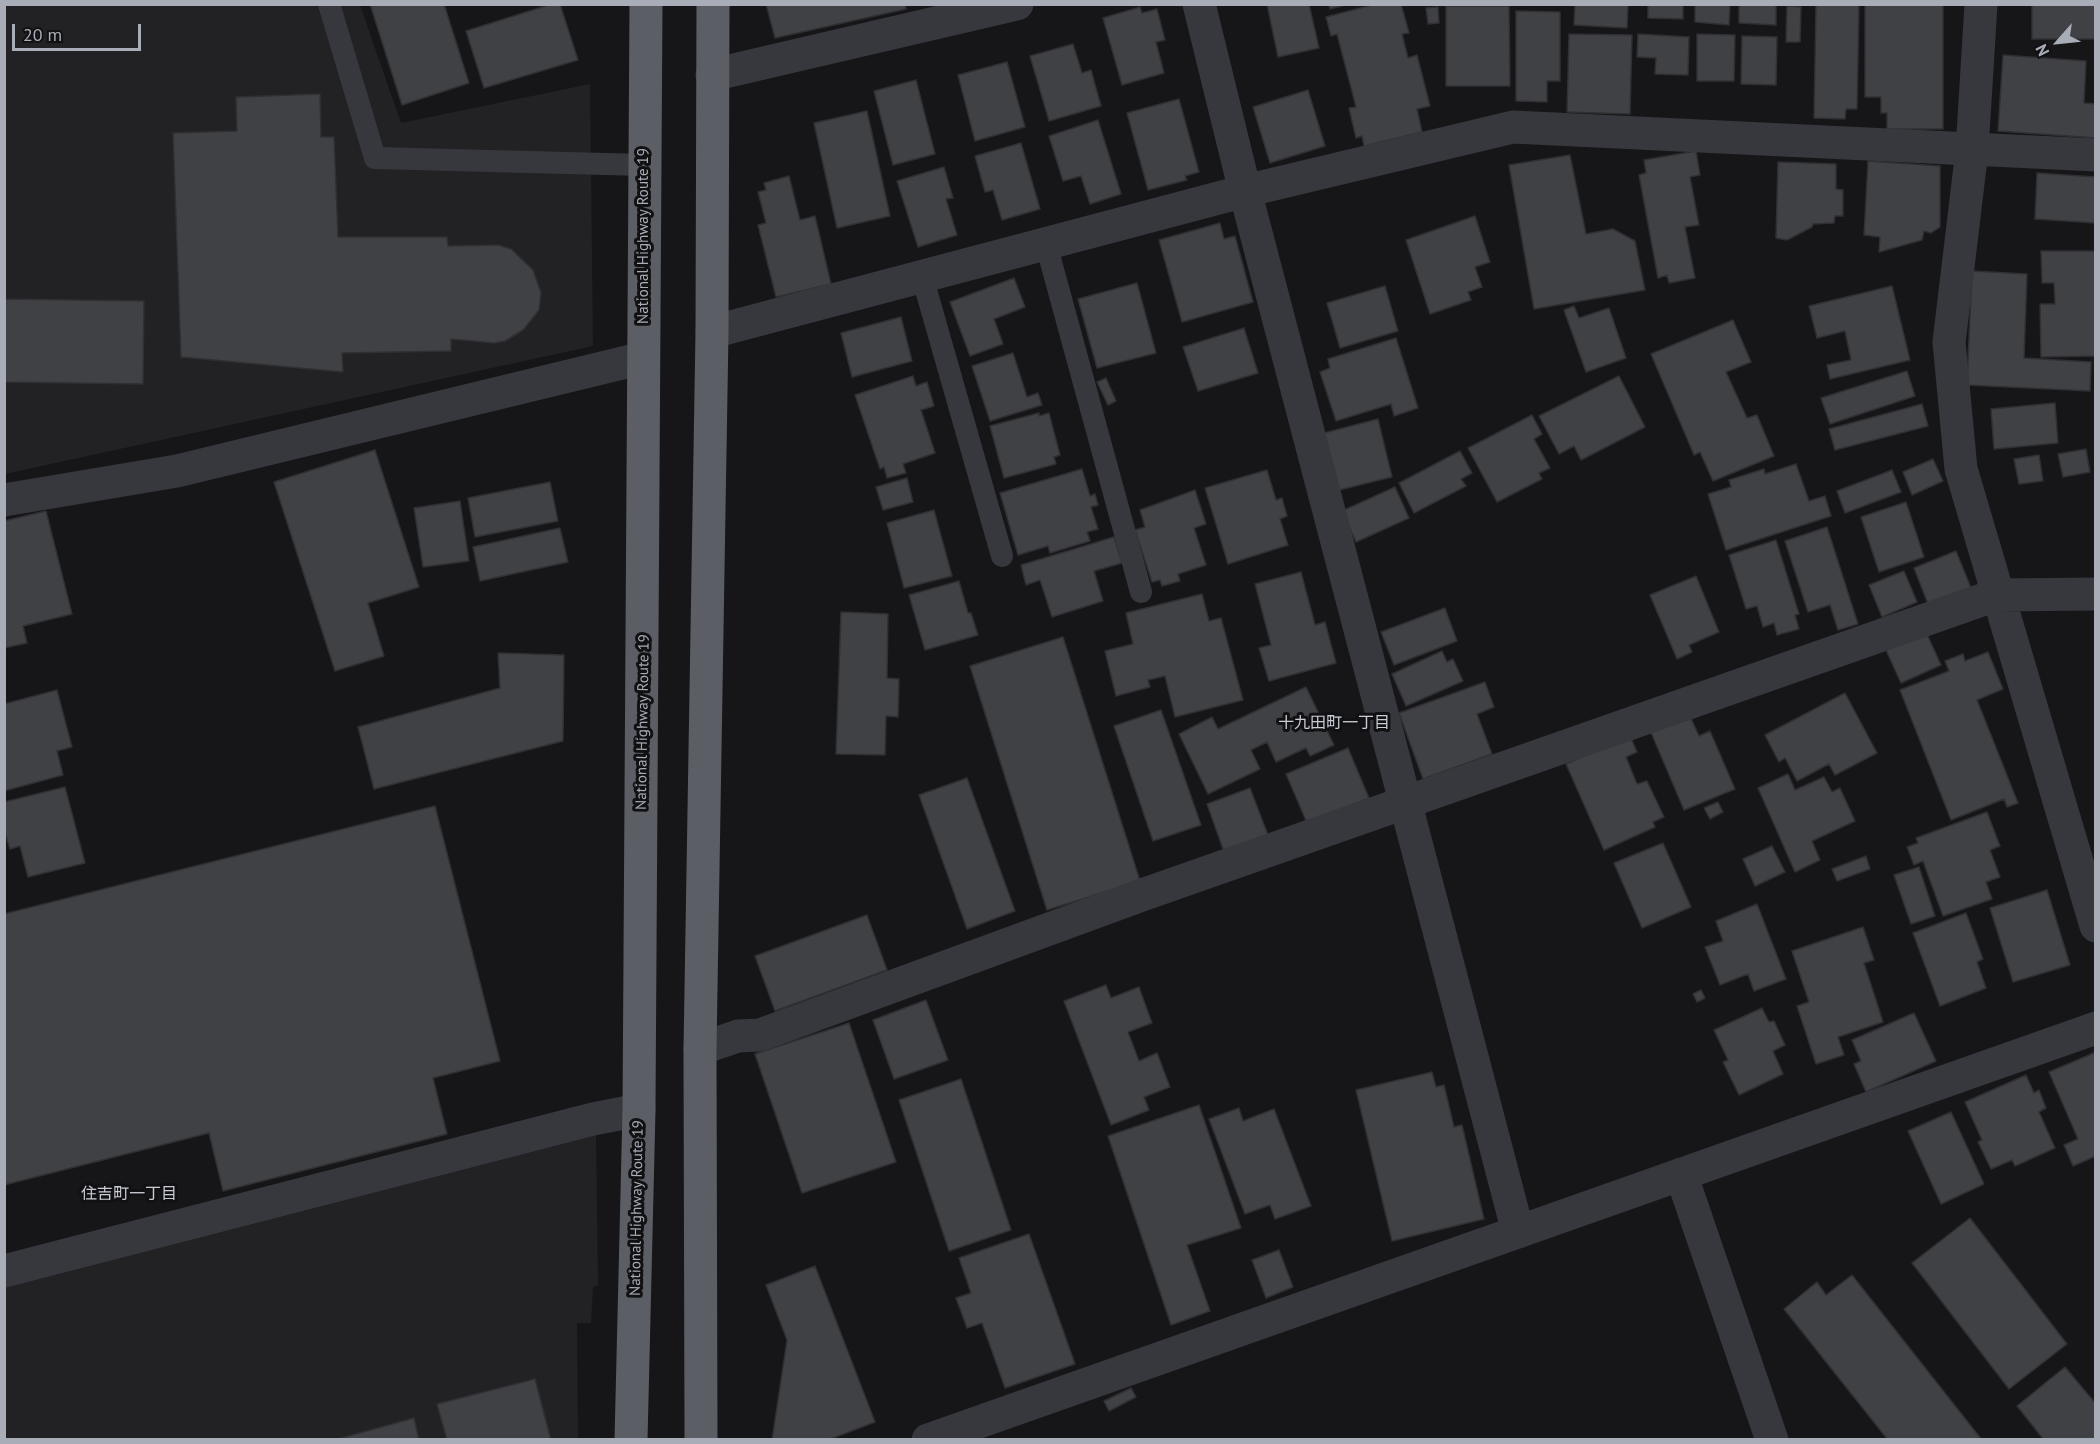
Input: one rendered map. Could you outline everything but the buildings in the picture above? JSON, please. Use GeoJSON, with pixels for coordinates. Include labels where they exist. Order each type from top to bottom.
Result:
{"type":"FeatureCollection","features":[{"type":"Feature","properties":{"kind":"highway","name":"National Highway Route 19"},"geometry":{"type":"LineString","coordinates":[[631,1440],[639,1110],[646,4]]}},
{"type":"Feature","properties":{"kind":"highway"},"geometry":{"type":"LineString","coordinates":[[701,1440],[700,1049],[712,332],[713,4]]}},
{"type":"Feature","properties":{"kind":"street"},"geometry":{"type":"LineString","coordinates":[[712,75],[1017,4]]}},
{"type":"Feature","properties":{"kind":"street"},"geometry":{"type":"LineString","coordinates":[[1199,4],[1245,192],[1518,1232]]}},
{"type":"Feature","properties":{"kind":"street"},"geometry":{"type":"LineString","coordinates":[[1981,4],[1972,150],[1949,342],[1961,469],[1996,595],[2096,926]]}},
{"type":"Feature","properties":{"kind":"street"},"geometry":{"type":"LineString","coordinates":[[712,332],[1245,192],[1513,127],[2096,155]]}},
{"type":"Feature","properties":{"kind":"street"},"geometry":{"type":"LineString","coordinates":[[4,500],[177,471],[643,358]]}},
{"type":"Feature","properties":{"kind":"street"},"geometry":{"type":"LineString","coordinates":[[700,1049],[738,1036],[760,1035],[1405,803],[1996,595],[2096,594]]}},
{"type":"Feature","properties":{"kind":"street"},"geometry":{"type":"LineString","coordinates":[[928,1440],[2096,1028]]}},
{"type":"Feature","properties":{"kind":"street"},"geometry":{"type":"LineString","coordinates":[[4,1271],[581,1122],[639,1110]]}},
{"type":"Feature","properties":{"kind":"street"},"geometry":{"type":"LineString","coordinates":[[1681,1174],[1772,1440]]}},
{"type":"Feature","properties":{"kind":"lane"},"geometry":{"type":"LineString","coordinates":[[329,4],[375,158],[644,165]]}},
{"type":"Feature","properties":{"kind":"lane"},"geometry":{"type":"LineString","coordinates":[[1046,244],[1142,592]]}},
{"type":"Feature","properties":{"kind":"lane"},"geometry":{"type":"LineString","coordinates":[[922,276],[1002,556]]}},
{"type":"Feature","properties":{"kind":"shaded area"},"geometry":{"type":"Polygon","coordinates":[[[4,5],[360,5],[401,123],[590,84],[593,346],[5,474],[4,5]]]}},
{"type":"Feature","properties":{"kind":"shaded area"},"geometry":{"type":"Polygon","coordinates":[[[596,1135],[598,1285],[593,1287],[591,1323],[577,1323],[578,1439],[5,1440],[5,1284],[596,1135]]]}},
{"type":"Feature","properties":{"kind":"district","name":"十九田町一丁目"},"geometry":{"type":"Point","coordinates":[1334,723]}},
{"type":"Feature","properties":{"kind":"district","name":"住吉町一丁目"},"geometry":{"type":"Point","coordinates":[129,1194]}}]}
